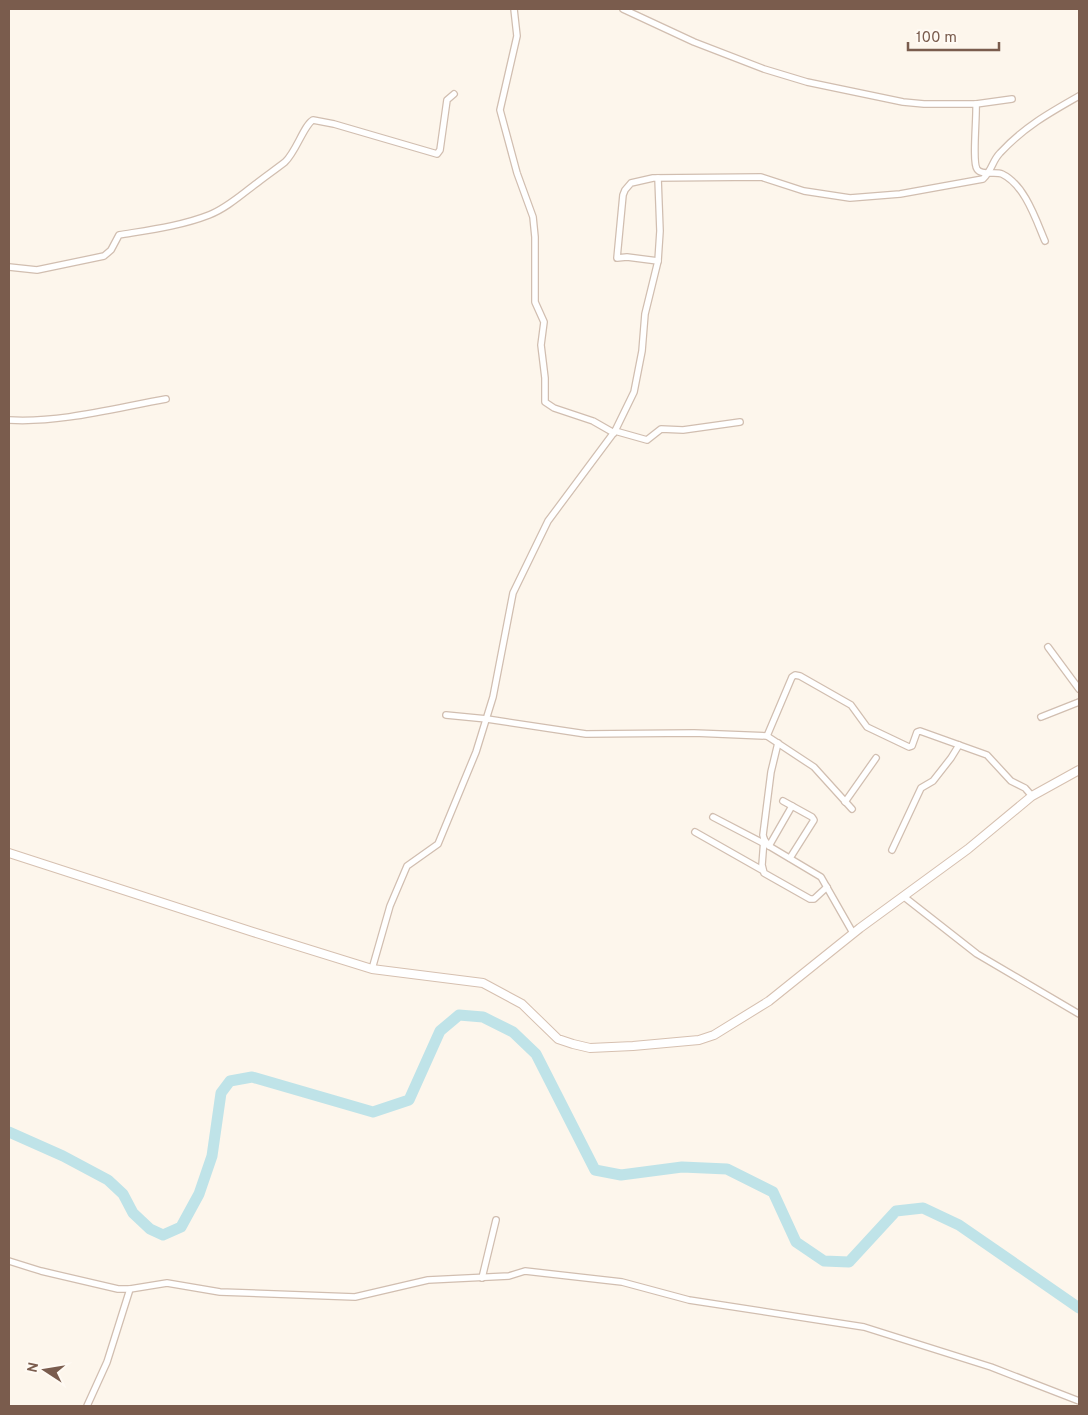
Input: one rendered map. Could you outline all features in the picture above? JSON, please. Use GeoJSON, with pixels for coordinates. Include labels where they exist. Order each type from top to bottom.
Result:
{"type":"FeatureCollection","features":[{"type":"Feature","properties":{"kind":"street"},"geometry":{"type":"LineString","coordinates":[[514,9],[517,36],[500,110],[517,173],[533,217],[535,302],[544,322],[541,345],[545,378],[545,402],[554,408],[593,421],[614,432],[647,440],[661,429],[683,430],[740,422]]}},
{"type":"Feature","properties":{"kind":"street"},"geometry":{"type":"LineString","coordinates":[[624,9],[694,42],[764,69],[807,82],[903,102],[924,104],[976,104],[1012,99]]}},
{"type":"Feature","properties":{"kind":"street"},"geometry":{"type":"LineString","coordinates":[[9,267],[37,270],[104,256],[111,250],[119,235],[192,220],[210,214],[229,204],[286,161],[311,121],[315,120],[334,124],[437,154],[440,150],[447,100],[454,94]]}},
{"type":"Feature","properties":{"kind":"street"},"geometry":{"type":"LineString","coordinates":[[658,261],[627,257],[617,258],[623,195],[631,183],[658,178],[761,177],[804,191],[850,198],[900,194],[983,179],[990,172],[998,156],[1016,136],[1042,117],[1079,96]]}},
{"type":"Feature","properties":{"kind":"street"},"geometry":{"type":"LineString","coordinates":[[976,104],[977,170],[1001,174],[1013,181],[1022,192],[1046,241]]}},
{"type":"Feature","properties":{"kind":"street"},"geometry":{"type":"LineString","coordinates":[[372,969],[383,928],[407,866],[438,844],[476,752],[492,697],[513,593],[548,521],[614,432],[634,392],[642,351],[645,314],[658,261],[660,231],[658,178]]}},
{"type":"Feature","properties":{"kind":"street"},"geometry":{"type":"LineString","coordinates":[[9,420],[25,421],[60,418],[166,399]]}},
{"type":"Feature","properties":{"kind":"street"},"geometry":{"type":"LineString","coordinates":[[1048,647],[1079,689]]}},
{"type":"Feature","properties":{"kind":"street"},"geometry":{"type":"LineString","coordinates":[[767,736],[792,677],[795,675],[800,676],[851,705],[867,727],[909,747],[912,746],[917,732],[920,731],[987,755],[1011,782],[1025,788],[1032,796]]}},
{"type":"Feature","properties":{"kind":"street"},"geometry":{"type":"LineString","coordinates":[[1041,717],[1079,702]]}},
{"type":"Feature","properties":{"kind":"street"},"geometry":{"type":"LineString","coordinates":[[446,715],[487,718],[586,734],[694,733],[767,736],[814,767],[852,809]]}},
{"type":"Feature","properties":{"kind":"street"},"geometry":{"type":"LineString","coordinates":[[762,870],[765,843],[763,835],[771,772],[778,743]]}},
{"type":"Feature","properties":{"kind":"street"},"geometry":{"type":"LineString","coordinates":[[892,850],[921,788],[933,781],[959,745]]}},
{"type":"Feature","properties":{"kind":"street"},"geometry":{"type":"LineString","coordinates":[[845,802],[876,758]]}},
{"type":"Feature","properties":{"kind":"street"},"geometry":{"type":"LineString","coordinates":[[9,853],[372,969],[483,983],[522,1004],[558,1039],[590,1048],[633,1046],[699,1040],[714,1035],[769,1001],[853,933],[968,848],[1032,796],[1079,770]]}},
{"type":"Feature","properties":{"kind":"street"},"geometry":{"type":"LineString","coordinates":[[783,801],[814,821],[790,858]]}},
{"type":"Feature","properties":{"kind":"street"},"geometry":{"type":"LineString","coordinates":[[765,843],[792,806]]}},
{"type":"Feature","properties":{"kind":"street"},"geometry":{"type":"LineString","coordinates":[[713,817],[765,843],[819,875],[853,933]]}},
{"type":"Feature","properties":{"kind":"street"},"geometry":{"type":"LineString","coordinates":[[695,832],[810,899],[814,899],[827,887]]}},
{"type":"Feature","properties":{"kind":"street"},"geometry":{"type":"LineString","coordinates":[[903,896],[977,954],[1079,1014]]}},
{"type":"Feature","properties":{"kind":"street"},"geometry":{"type":"LineString","coordinates":[[482,1278],[496,1220]]}},
{"type":"Feature","properties":{"kind":"street"},"geometry":{"type":"LineString","coordinates":[[9,1261],[41,1271],[118,1289],[167,1283],[220,1292],[355,1297],[428,1280],[509,1276],[525,1271],[622,1282],[690,1300],[864,1327],[991,1367],[1079,1402]]}},
{"type":"Feature","properties":{"kind":"street"},"geometry":{"type":"LineString","coordinates":[[87,1406],[107,1362],[130,1289]]}},
{"type":"Feature","properties":{"kind":"waterway"},"geometry":{"type":"LineString","coordinates":[[9,1132],[63,1156],[108,1180],[123,1194],[133,1213],[150,1229],[163,1235],[181,1227],[199,1194],[212,1156],[221,1093],[230,1081],[252,1077],[373,1112],[409,1100],[440,1031],[459,1015],[483,1017],[513,1032],[536,1054],[595,1170],[621,1175],[682,1167],[727,1169],[773,1192],[796,1242],[824,1261],[849,1262],[896,1211],[923,1208],[959,1225],[1079,1308]]}}]}
